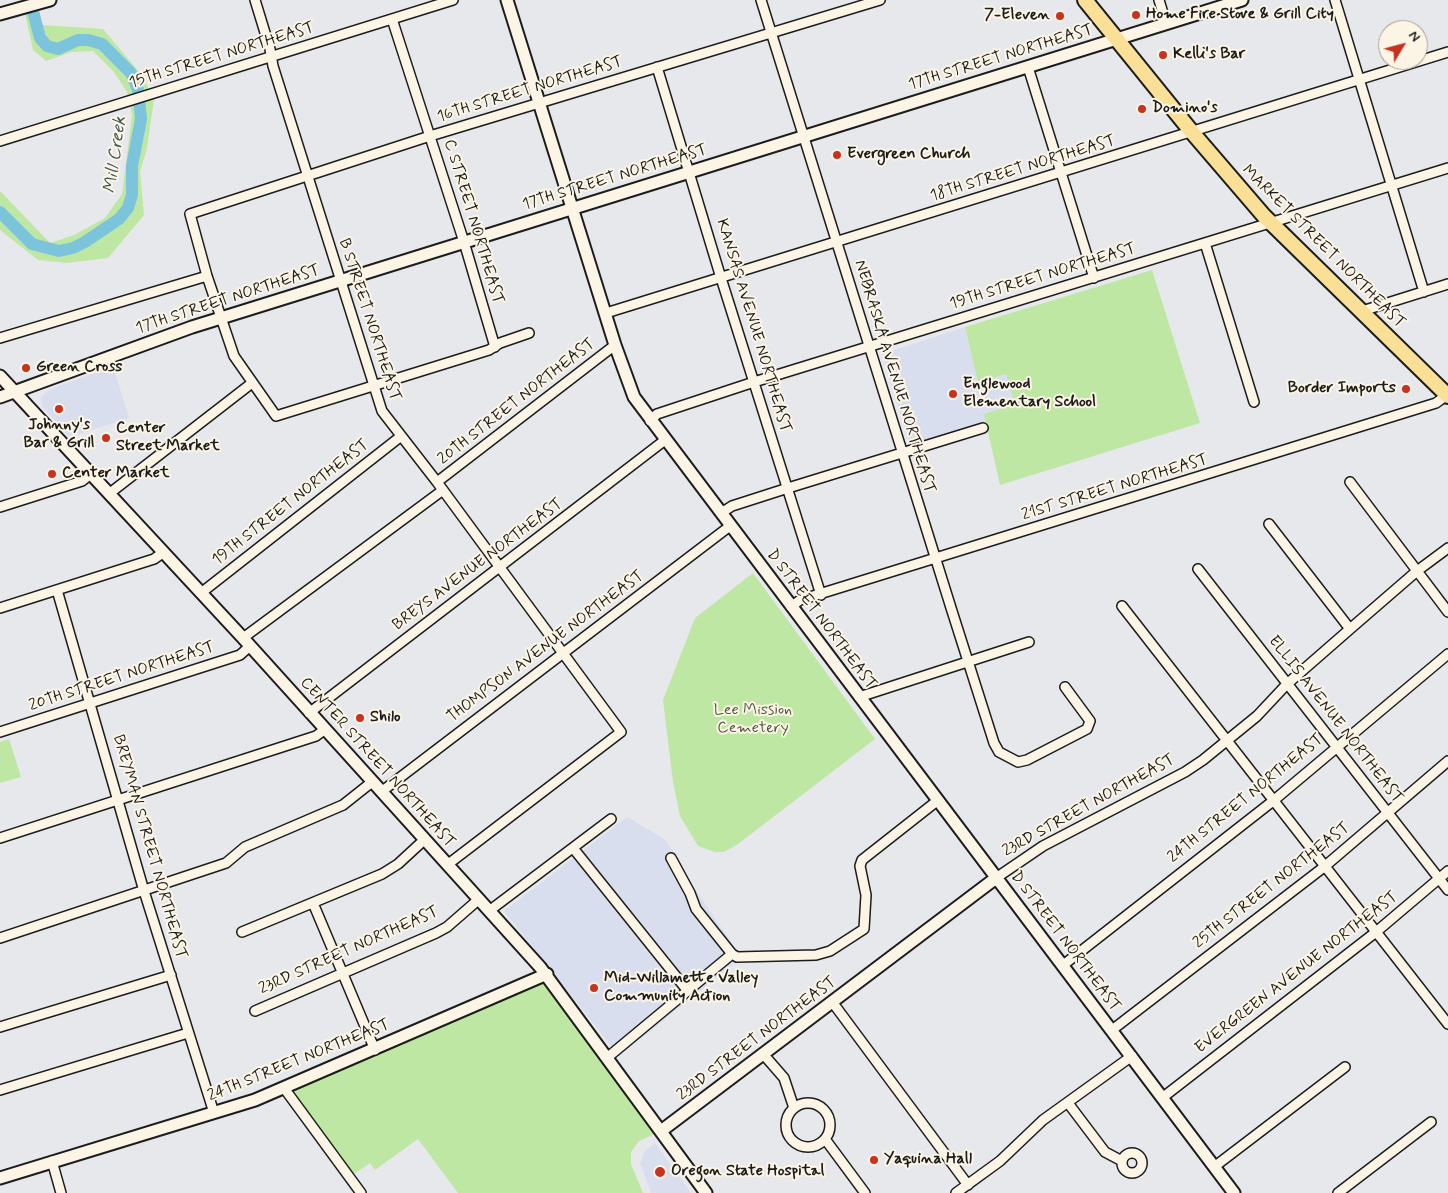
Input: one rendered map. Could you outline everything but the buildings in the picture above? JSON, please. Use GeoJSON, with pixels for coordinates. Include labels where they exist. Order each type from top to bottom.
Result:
{"type":"FeatureCollection","features":[{"type":"Feature","properties":{"kind":"main road","name":"MARKET STREET NORTHEAST"},"geometry":{"type":"LineString","coordinates":[[1085,0],[1191,131],[1271,223],[1447,395]]}},
{"type":"Feature","properties":{"kind":"street","name":"B STREET NORTHEAST"},"geometry":{"type":"LineString","coordinates":[[255,0],[270,56],[339,281],[372,386],[382,411],[400,437],[437,482],[621,732],[447,866]]}},
{"type":"Feature","properties":{"kind":"street","name":"15TH STREET NORTHEAST"},"geometry":{"type":"LineString","coordinates":[[0,141],[453,0]]}},
{"type":"Feature","properties":{"kind":"street","name":"D STREET NORTHEAST"},"geometry":{"type":"LineString","coordinates":[[508,0],[614,345],[634,397],[650,421],[1234,1193]]}},
{"type":"Feature","properties":{"kind":"street","name":"NEBRASKA AVENUE NORTHEAST"},"geometry":{"type":"LineString","coordinates":[[761,0],[968,663],[994,744],[999,752],[1007,758],[1018,762],[1037,756],[1090,725],[1087,716],[1066,687]]}},
{"type":"Feature","properties":{"kind":"street","name":"16TH STREET NORTHEAST"},"geometry":{"type":"LineString","coordinates":[[207,276],[190,214],[430,136],[880,0]]}},
{"type":"Feature","properties":{"kind":"street"},"geometry":{"type":"LineString","coordinates":[[1158,0],[1166,23]]}},
{"type":"Feature","properties":{"kind":"street","name":"17TH STREET NORTHEAST"},"geometry":{"type":"LineString","coordinates":[[0,397],[221,318],[1242,0]]}},
{"type":"Feature","properties":{"kind":"street"},"geometry":{"type":"LineString","coordinates":[[1336,0],[1424,292]]}},
{"type":"Feature","properties":{"kind":"street"},"geometry":{"type":"LineString","coordinates":[[0,14],[48,1]]}},
{"type":"Feature","properties":{"kind":"street","name":"C STREET NORTHEAST"},"geometry":{"type":"LineString","coordinates":[[392,19],[464,242],[495,347]]}},
{"type":"Feature","properties":{"kind":"street","name":"18TH STREET NORTHEAST"},"geometry":{"type":"LineString","coordinates":[[606,314],[1448,52]]}},
{"type":"Feature","properties":{"kind":"street","name":"KANSAS AVENUE NORTHEAST"},"geometry":{"type":"LineString","coordinates":[[658,67],[720,278],[788,488],[820,595]]}},
{"type":"Feature","properties":{"kind":"street"},"geometry":{"type":"LineString","coordinates":[[1028,67],[1094,278]]}},
{"type":"Feature","properties":{"kind":"street","name":"19TH STREET NORTHEAST"},"geometry":{"type":"LineString","coordinates":[[650,421],[658,414],[754,382],[1448,168]]}},
{"type":"Feature","properties":{"kind":"street"},"geometry":{"type":"LineString","coordinates":[[1205,243],[1254,402]]}},
{"type":"Feature","properties":{"kind":"street"},"geometry":{"type":"LineString","coordinates":[[0,338],[207,276],[234,356],[276,416],[495,347],[500,343],[529,333]]}},
{"type":"Feature","properties":{"kind":"street"},"geometry":{"type":"LineString","coordinates":[[1362,311],[1448,284]]}},
{"type":"Feature","properties":{"kind":"street","name":"20TH STREET NORTHEAST"},"geometry":{"type":"LineString","coordinates":[[437,482],[614,345]]}},
{"type":"Feature","properties":{"kind":"street","name":"CENTER STREET NORTHEAST"},"geometry":{"type":"LineString","coordinates":[[0,376],[247,642],[324,730],[546,974],[706,1193]]}},
{"type":"Feature","properties":{"kind":"street"},"geometry":{"type":"LineString","coordinates":[[110,493],[252,383]]}},
{"type":"Feature","properties":{"kind":"street","name":"21ST STREET NORTHEAST"},"geometry":{"type":"LineString","coordinates":[[791,607],[800,600],[1436,403],[1447,395]]}},
{"type":"Feature","properties":{"kind":"street"},"geometry":{"type":"LineString","coordinates":[[721,513],[732,506],[982,428]]}},
{"type":"Feature","properties":{"kind":"street","name":"19TH STREET NORTHEAST"},"geometry":{"type":"LineString","coordinates":[[201,593],[400,437]]}},
{"type":"Feature","properties":{"kind":"street","name":"BREYS AVENUE NORTHEAST"},"geometry":{"type":"LineString","coordinates":[[309,713],[665,440]]}},
{"type":"Feature","properties":{"kind":"street"},"geometry":{"type":"LineString","coordinates":[[0,507],[82,481],[92,473]]}},
{"type":"Feature","properties":{"kind":"street"},"geometry":{"type":"LineString","coordinates":[[1350,482],[1448,612]]}},
{"type":"Feature","properties":{"kind":"street","name":"20TH STREET NORTHEAST"},"geometry":{"type":"LineString","coordinates":[[0,732],[240,655],[247,642],[442,490]]}},
{"type":"Feature","properties":{"kind":"street"},"geometry":{"type":"LineString","coordinates":[[1269,524],[1350,629]]}},
{"type":"Feature","properties":{"kind":"street","name":"THOMPSON AVENUE NORTHEAST"},"geometry":{"type":"LineString","coordinates":[[381,792],[730,526]]}},
{"type":"Feature","properties":{"kind":"street","name":"23RD STREET NORTHEAST"},"geometry":{"type":"LineString","coordinates":[[661,1131],[833,1003],[996,878],[1043,846],[1185,772],[1227,742],[1257,716],[1287,684],[1417,571],[1448,548]]}},
{"type":"Feature","properties":{"kind":"street"},"geometry":{"type":"LineString","coordinates":[[0,608],[154,559],[164,552]]}},
{"type":"Feature","properties":{"kind":"street","name":"ELLIS AVENUE NORTHEAST"},"geometry":{"type":"LineString","coordinates":[[1198,569],[1448,890]]}},
{"type":"Feature","properties":{"kind":"street","name":"BREYMAN STREET NORTHEAST"},"geometry":{"type":"LineString","coordinates":[[57,590],[144,891],[214,1113]]}},
{"type":"Feature","properties":{"kind":"street"},"geometry":{"type":"LineString","coordinates":[[1122,606],[1448,1024]]}},
{"type":"Feature","properties":{"kind":"street"},"geometry":{"type":"LineString","coordinates":[[859,697],[1028,642]]}},
{"type":"Feature","properties":{"kind":"street","name":"24TH STREET NORTHEAST"},"geometry":{"type":"LineString","coordinates":[[1062,966],[1274,801],[1448,654]]}},
{"type":"Feature","properties":{"kind":"street"},"geometry":{"type":"LineString","coordinates":[[0,838],[316,736],[324,730]]}},
{"type":"Feature","properties":{"kind":"street","name":"25TH STREET NORTHEAST"},"geometry":{"type":"LineString","coordinates":[[1112,1030],[1324,867],[1448,761]]}},
{"type":"Feature","properties":{"kind":"street"},"geometry":{"type":"LineString","coordinates":[[0,938],[226,863],[245,848],[343,805],[372,782]]}},
{"type":"Feature","properties":{"kind":"street"},"geometry":{"type":"LineString","coordinates":[[671,858],[690,892],[696,910],[732,954],[737,957],[816,955],[830,951],[862,931],[865,926],[866,895],[860,866],[862,860],[937,801]]}},
{"type":"Feature","properties":{"kind":"street"},"geometry":{"type":"LineString","coordinates":[[488,911],[611,819]]}},
{"type":"Feature","properties":{"kind":"street"},"geometry":{"type":"LineString","coordinates":[[242,932],[392,868],[424,840]]}},
{"type":"Feature","properties":{"kind":"street"},"geometry":{"type":"LineString","coordinates":[[573,848],[687,990]]}},
{"type":"Feature","properties":{"kind":"street","name":"EVERGREEN AVENUE NORTHEAST"},"geometry":{"type":"LineString","coordinates":[[1162,1098],[1376,932],[1448,871]]}},
{"type":"Feature","properties":{"kind":"street","name":"23RD STREET NORTHEAST"},"geometry":{"type":"LineString","coordinates":[[255,1011],[447,927],[478,900]]}},
{"type":"Feature","properties":{"kind":"street"},"geometry":{"type":"LineString","coordinates":[[313,903],[376,1050]]}},
{"type":"Feature","properties":{"kind":"street"},"geometry":{"type":"LineString","coordinates":[[608,1057],[732,954]]}},
{"type":"Feature","properties":{"kind":"street","name":"24TH STREET NORTHEAST"},"geometry":{"type":"LineString","coordinates":[[0,1178],[214,1113],[284,1088],[376,1050],[546,974]]}},
{"type":"Feature","properties":{"kind":"street"},"geometry":{"type":"LineString","coordinates":[[0,1027],[171,975]]}},
{"type":"Feature","properties":{"kind":"street"},"geometry":{"type":"LineString","coordinates":[[833,1003],[968,1185]]}},
{"type":"Feature","properties":{"kind":"street"},"geometry":{"type":"LineString","coordinates":[[0,1090],[188,1033]]}},
{"type":"Feature","properties":{"kind":"street"},"geometry":{"type":"LineString","coordinates":[[764,1055],[784,1078],[794,1108]]}},
{"type":"Feature","properties":{"kind":"street"},"geometry":{"type":"LineString","coordinates":[[956,1193],[1000,1161],[1030,1131],[1132,1056]]}},
{"type":"Feature","properties":{"kind":"street"},"geometry":{"type":"LineString","coordinates":[[1214,1166],[1345,1067]]}},
{"type":"Feature","properties":{"kind":"street"},"geometry":{"type":"LineString","coordinates":[[284,1088],[361,1193]]}},
{"type":"Feature","properties":{"kind":"street"},"geometry":{"type":"LineString","coordinates":[[808,1103],[821,1107],[829,1119],[830,1126],[825,1139],[814,1147],[794,1143],[786,1126],[789,1113],[794,1108],[808,1103]]}},
{"type":"Feature","properties":{"kind":"street"},"geometry":{"type":"LineString","coordinates":[[1068,1103],[1105,1152],[1122,1161]]}},
{"type":"Feature","properties":{"kind":"street"},"geometry":{"type":"LineString","coordinates":[[1338,1193],[1431,1122]]}},
{"type":"Feature","properties":{"kind":"street"},"geometry":{"type":"LineString","coordinates":[[825,1139],[865,1193]]}},
{"type":"Feature","properties":{"kind":"street"},"geometry":{"type":"LineString","coordinates":[[52,1161],[61,1193]]}},
{"type":"Feature","properties":{"kind":"shaded area","name":"Englewood Elementary School"},"geometry":{"type":"Polygon","coordinates":[[[965,327],[978,383],[1006,374],[1016,404],[985,414],[986,421],[910,446],[882,354],[965,327]]]}},
{"type":"Feature","properties":{"kind":"shaded area"},"geometry":{"type":"Polygon","coordinates":[[[113,366],[129,418],[69,437],[42,406],[41,397],[48,390],[113,366]]]}},
{"type":"Feature","properties":{"kind":"shaded area"},"geometry":{"type":"Polygon","coordinates":[[[627,817],[666,840],[693,886],[737,951],[733,964],[619,1056],[504,911],[627,817]]]}},
{"type":"Feature","properties":{"kind":"shaded area","name":"Oregon State Hospital"},"geometry":{"type":"Polygon","coordinates":[[[655,1143],[691,1193],[651,1193],[640,1163],[645,1151],[655,1143]]]}},
{"type":"Feature","properties":{"kind":"green space"},"geometry":{"type":"Polygon","coordinates":[[[22,0],[36,0],[42,25],[103,29],[140,73],[154,99],[147,148],[140,172],[144,215],[108,258],[67,263],[38,260],[0,230],[0,191],[50,243],[74,235],[105,218],[122,194],[132,115],[127,92],[114,72],[93,51],[72,52],[46,61],[33,50],[22,0]]]}},
{"type":"Feature","properties":{"kind":"green space"},"geometry":{"type":"Polygon","coordinates":[[[1152,270],[1200,423],[1000,485],[984,414],[1015,404],[1006,374],[978,383],[965,327],[1152,270]]]}},
{"type":"Feature","properties":{"kind":"green space","name":"Lee Mission Cemetery"},"geometry":{"type":"Polygon","coordinates":[[[753,573],[875,739],[738,844],[724,852],[715,852],[698,846],[680,816],[673,782],[663,700],[695,618],[753,573]]]}},
{"type":"Feature","properties":{"kind":"green space"},"geometry":{"type":"Polygon","coordinates":[[[9,739],[21,777],[0,783],[0,742],[9,739]]]}},
{"type":"Feature","properties":{"kind":"green space"},"geometry":{"type":"Polygon","coordinates":[[[547,974],[661,1131],[639,1141],[631,1152],[631,1164],[643,1193],[458,1193],[418,1139],[375,1170],[370,1163],[350,1177],[284,1088],[547,974]]]}},
{"type":"Feature","properties":{"kind":"waterway","name":"Mill Creek"},"geometry":{"type":"LineString","coordinates":[[0,212],[32,244],[59,251],[73,248],[85,242],[119,219],[128,208],[132,195],[132,166],[141,119],[138,90],[131,73],[102,44],[88,40],[78,40],[58,49],[47,46],[40,38],[30,0]]}},
{"type":"Feature","properties":{"kind":"place","name":"Home Fire Stove & Grill City"},"geometry":{"type":"Point","coordinates":[1136,15]}},
{"type":"Feature","properties":{"kind":"place","name":"7-Eleven"},"geometry":{"type":"Point","coordinates":[1060,16]}},
{"type":"Feature","properties":{"kind":"place","name":"Kelli's Bar"},"geometry":{"type":"Point","coordinates":[1163,55]}},
{"type":"Feature","properties":{"kind":"place","name":"Domino's"},"geometry":{"type":"Point","coordinates":[1142,109]}},
{"type":"Feature","properties":{"kind":"place","name":"Evergreen Church"},"geometry":{"type":"Point","coordinates":[837,155]}},
{"type":"Feature","properties":{"kind":"place","name":"Green Cross"},"geometry":{"type":"Point","coordinates":[26,368]}},
{"type":"Feature","properties":{"kind":"place","name":"Border Imports"},"geometry":{"type":"Point","coordinates":[1406,389]}},
{"type":"Feature","properties":{"kind":"place","name":"Englewood Elementary School"},"geometry":{"type":"Point","coordinates":[953,394]}},
{"type":"Feature","properties":{"kind":"place","name":"Johnny's Bar & Grill"},"geometry":{"type":"Point","coordinates":[59,409]}},
{"type":"Feature","properties":{"kind":"place","name":"Center Street Market"},"geometry":{"type":"Point","coordinates":[106,438]}},
{"type":"Feature","properties":{"kind":"place","name":"Center Market"},"geometry":{"type":"Point","coordinates":[52,474]}},
{"type":"Feature","properties":{"kind":"place","name":"Shilo"},"geometry":{"type":"Point","coordinates":[360,718]}},
{"type":"Feature","properties":{"kind":"place","name":"Mid-Willamette Valley Community Action"},"geometry":{"type":"Point","coordinates":[594,988]}},
{"type":"Feature","properties":{"kind":"place","name":"Yaquina Hall"},"geometry":{"type":"Point","coordinates":[874,1160]}},
{"type":"Feature","properties":{"kind":"place","name":"Oregon State Hospital"},"geometry":{"type":"Point","coordinates":[660,1172]}}]}
